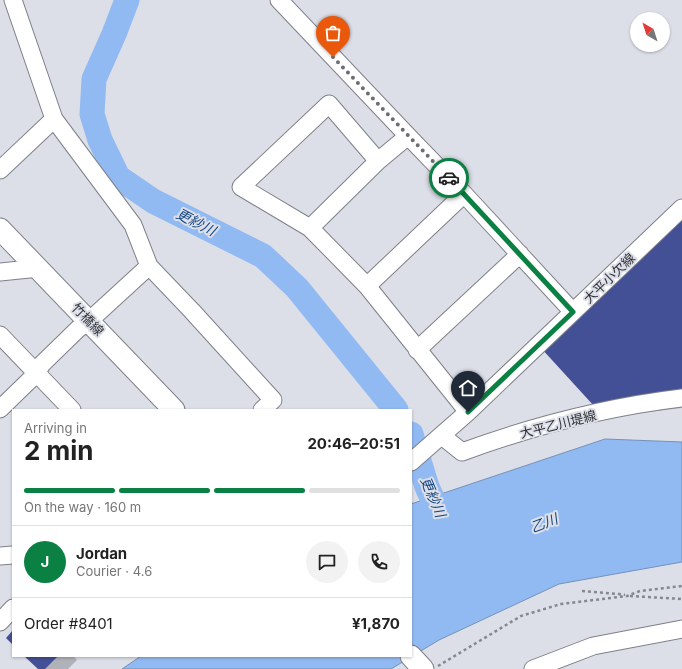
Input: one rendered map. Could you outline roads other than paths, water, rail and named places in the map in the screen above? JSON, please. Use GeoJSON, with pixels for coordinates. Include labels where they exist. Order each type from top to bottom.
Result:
{"type":"FeatureCollection","features":[{"type":"Feature","properties":{"kind":"street"},"geometry":{"type":"LineString","coordinates":[[13,0],[54,120],[133,225],[149,266],[273,400],[263,409]]}},
{"type":"Feature","properties":{"kind":"street"},"geometry":{"type":"LineString","coordinates":[[279,0],[464,194],[573,312]]}},
{"type":"Feature","properties":{"kind":"street"},"geometry":{"type":"LineString","coordinates":[[378,161],[329,104],[241,187],[310,228],[367,286],[468,412]]}},
{"type":"Feature","properties":{"kind":"street"},"geometry":{"type":"LineString","coordinates":[[0,170],[54,120]]}},
{"type":"Feature","properties":{"kind":"street"},"geometry":{"type":"LineString","coordinates":[[310,228],[378,161],[408,136]]}},
{"type":"Feature","properties":{"kind":"street"},"geometry":{"type":"LineString","coordinates":[[367,286],[464,194]]}},
{"type":"Feature","properties":{"kind":"street","name":"大平小欠線"},"geometry":{"type":"LineString","coordinates":[[412,461],[468,412],[682,208]]}},
{"type":"Feature","properties":{"kind":"street","name":"竹橋線"},"geometry":{"type":"LineString","coordinates":[[0,229],[173,409]]}},
{"type":"Feature","properties":{"kind":"street"},"geometry":{"type":"LineString","coordinates":[[417,350],[520,254]]}},
{"type":"Feature","properties":{"kind":"street"},"geometry":{"type":"LineString","coordinates":[[0,409],[36,374],[42,364],[78,329],[90,321],[149,266]]}},
{"type":"Feature","properties":{"kind":"street"},"geometry":{"type":"LineString","coordinates":[[0,272],[39,268]]}},
{"type":"Feature","properties":{"kind":"street"},"geometry":{"type":"LineString","coordinates":[[0,335],[71,409]]}},
{"type":"Feature","properties":{"kind":"street","name":"大平乙川堤線"},"geometry":{"type":"LineString","coordinates":[[436,440],[462,452],[562,420],[682,398]]}},
{"type":"Feature","properties":{"kind":"street"},"geometry":{"type":"LineString","coordinates":[[0,556],[12,555]]}},
{"type":"Feature","properties":{"kind":"street"},"geometry":{"type":"LineString","coordinates":[[0,622],[12,609]]}},
{"type":"Feature","properties":{"kind":"street"},"geometry":{"type":"LineString","coordinates":[[533,669],[593,646],[682,629]]}},
{"type":"Feature","properties":{"kind":"street"},"geometry":{"type":"LineString","coordinates":[[412,657],[423,669]]}},
{"type":"Feature","properties":{"kind":"water","name":"乙川"},"geometry":{"type":"Polygon","coordinates":[[[605,439],[682,442],[682,562],[559,584],[439,640],[412,656],[412,504],[605,439]]]}},
{"type":"Feature","properties":{"kind":"water"},"geometry":{"type":"Polygon","coordinates":[[[140,657],[411,657],[391,669],[122,669],[140,657]]]}},
{"type":"Feature","properties":{"kind":"waterway","name":"更紗川"},"geometry":{"type":"LineString","coordinates":[[127,0],[94,79],[92,114],[100,140],[118,177],[153,201],[263,256],[297,288],[395,409]]}},
{"type":"Feature","properties":{"kind":"waterway","name":"更紗川"},"geometry":{"type":"LineString","coordinates":[[412,437],[427,487],[446,528]]}}]}
